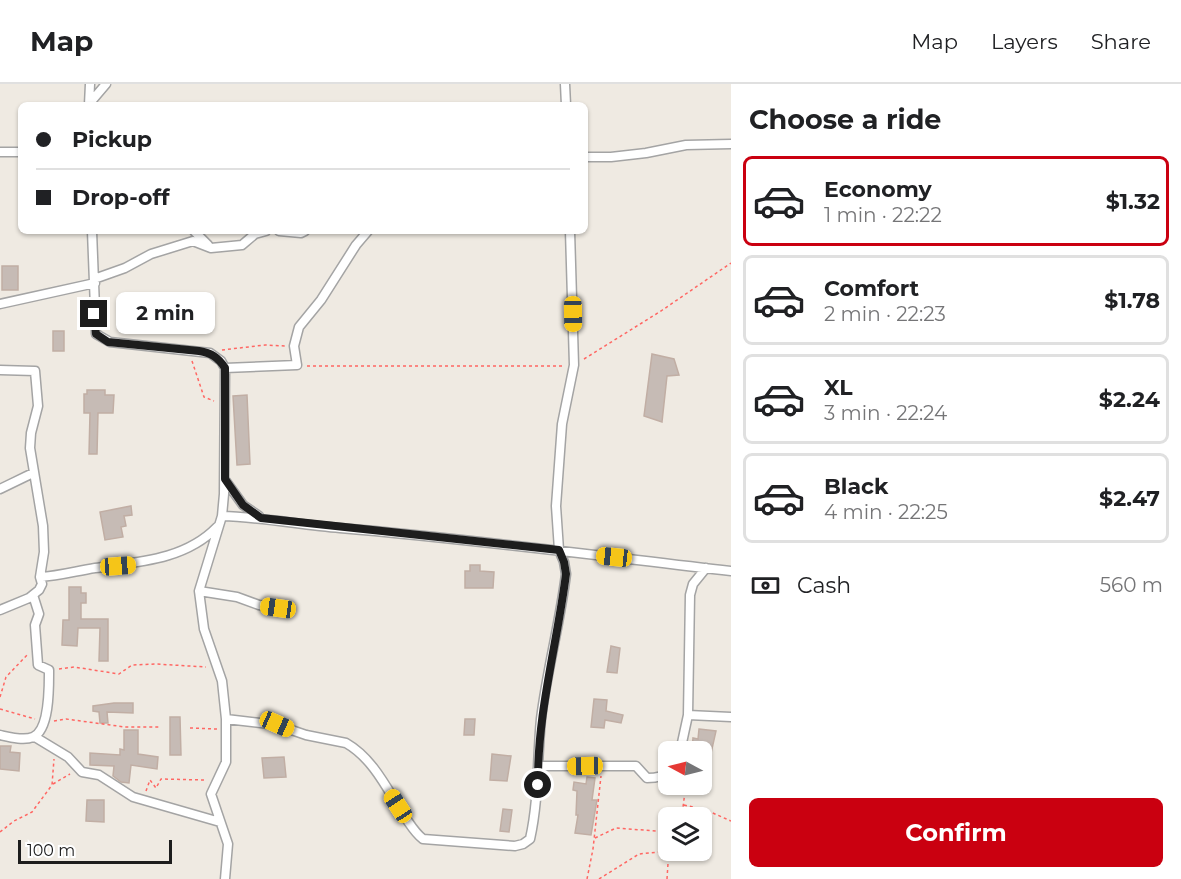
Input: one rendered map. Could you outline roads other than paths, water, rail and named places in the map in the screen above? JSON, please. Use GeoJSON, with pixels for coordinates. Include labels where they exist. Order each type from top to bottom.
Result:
{"type":"FeatureCollection","features":[{"type":"Feature","properties":{"kind":"street"},"geometry":{"type":"LineString","coordinates":[[89,102],[90,84]]}},
{"type":"Feature","properties":{"kind":"street"},"geometry":{"type":"LineString","coordinates":[[91,102],[106,84]]}},
{"type":"Feature","properties":{"kind":"street"},"geometry":{"type":"LineString","coordinates":[[565,84],[566,102]]}},
{"type":"Feature","properties":{"kind":"street"},"geometry":{"type":"LineString","coordinates":[[588,157],[612,157],[686,145],[731,144]]}},
{"type":"Feature","properties":{"kind":"street"},"geometry":{"type":"LineString","coordinates":[[0,152],[18,152]]}},
{"type":"Feature","properties":{"kind":"street"},"geometry":{"type":"LineString","coordinates":[[92,234],[96,334],[110,342],[210,353],[225,368],[225,479],[221,520],[199,591],[204,629],[219,669],[225,721],[227,756],[211,794],[228,844],[225,879]]}},
{"type":"Feature","properties":{"kind":"street"},"geometry":{"type":"LineString","coordinates":[[197,234],[211,248]]}},
{"type":"Feature","properties":{"kind":"street"},"geometry":{"type":"LineString","coordinates":[[0,304],[95,281],[151,254],[193,241],[211,248],[242,245],[255,234]]}},
{"type":"Feature","properties":{"kind":"street"},"geometry":{"type":"LineString","coordinates":[[225,368],[297,365],[294,346],[299,327],[321,300],[365,234]]}},
{"type":"Feature","properties":{"kind":"street"},"geometry":{"type":"LineString","coordinates":[[225,721],[277,724],[291,731],[353,746],[376,770],[414,830],[426,840],[515,846],[530,839],[534,820],[545,689],[566,574],[556,533],[557,468],[567,390],[573,365],[570,234]]}},
{"type":"Feature","properties":{"kind":"street"},"geometry":{"type":"LineString","coordinates":[[0,370],[35,371],[38,406],[31,433],[30,448],[41,505],[44,536],[40,577],[42,584],[33,595],[11,607],[0,610]]}},
{"type":"Feature","properties":{"kind":"street"},"geometry":{"type":"LineString","coordinates":[[0,489],[33,472]]}},
{"type":"Feature","properties":{"kind":"street"},"geometry":{"type":"LineString","coordinates":[[225,479],[243,505],[261,518]]}},
{"type":"Feature","properties":{"kind":"street"},"geometry":{"type":"LineString","coordinates":[[40,577],[62,576],[154,560],[199,542],[221,520],[261,518],[731,571]]}},
{"type":"Feature","properties":{"kind":"street"},"geometry":{"type":"LineString","coordinates":[[683,566],[693,584]]}},
{"type":"Feature","properties":{"kind":"street"},"geometry":{"type":"LineString","coordinates":[[682,741],[688,715],[689,606],[693,584],[706,568]]}},
{"type":"Feature","properties":{"kind":"street"},"geometry":{"type":"LineString","coordinates":[[199,591],[237,597],[259,605],[285,610]]}},
{"type":"Feature","properties":{"kind":"street"},"geometry":{"type":"LineString","coordinates":[[33,595],[39,614],[35,625],[38,665],[49,670],[46,720],[35,737]]}},
{"type":"Feature","properties":{"kind":"street"},"geometry":{"type":"LineString","coordinates":[[688,715],[731,717]]}},
{"type":"Feature","properties":{"kind":"street"},"geometry":{"type":"LineString","coordinates":[[0,735],[25,739],[35,737],[68,758],[82,772],[99,775],[142,800],[195,813],[220,822]]}},
{"type":"Feature","properties":{"kind":"street"},"geometry":{"type":"LineString","coordinates":[[538,766],[636,766],[647,778],[658,777]]}}]}
